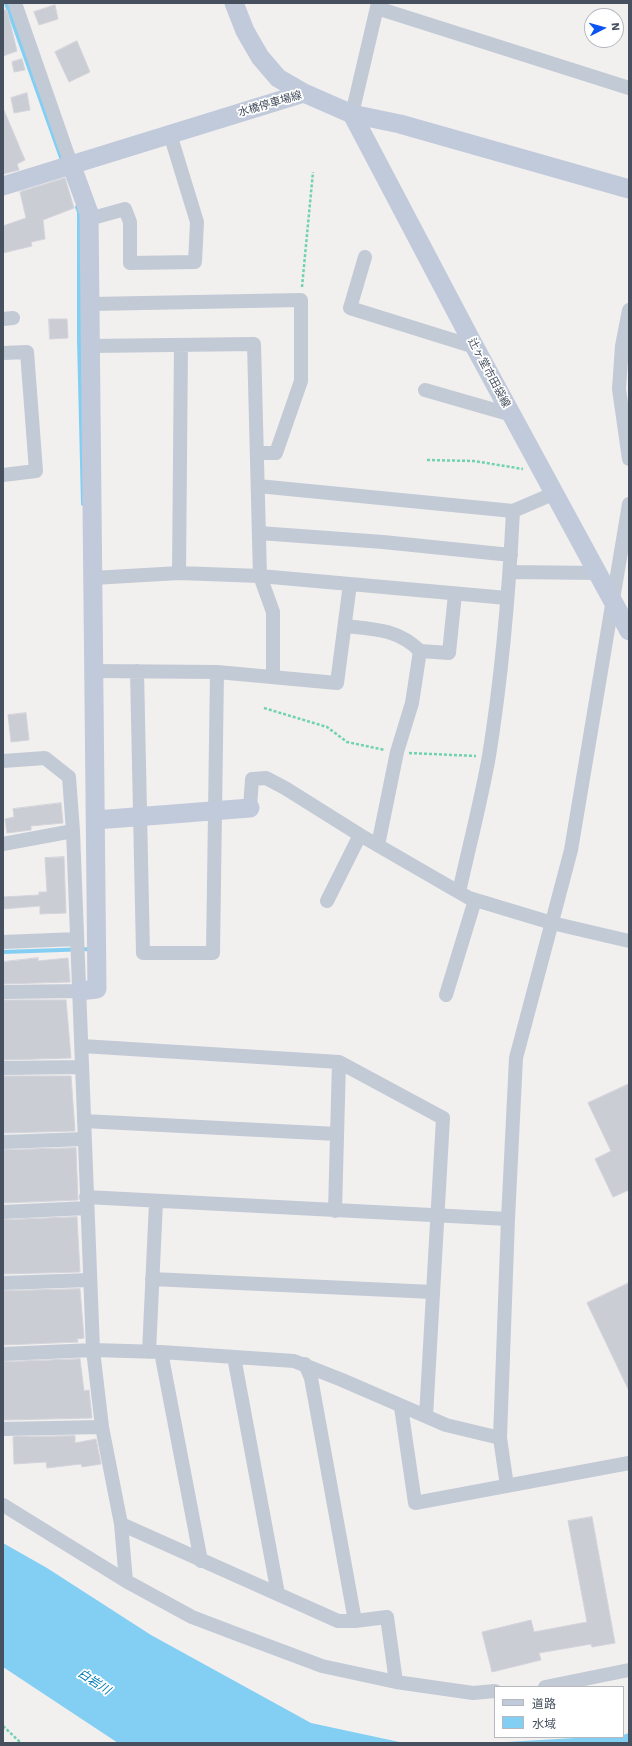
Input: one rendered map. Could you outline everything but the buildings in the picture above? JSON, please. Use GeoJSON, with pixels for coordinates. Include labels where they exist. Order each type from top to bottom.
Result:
{"type":"FeatureCollection","features":[{"type":"Feature","properties":{"kind":"main road"},"geometry":{"type":"LineString","coordinates":[[234,3],[245,30],[260,57],[278,78],[304,93]]}},
{"type":"Feature","properties":{"kind":"main road","name":"水橋停車場線"},"geometry":{"type":"LineString","coordinates":[[3,186],[304,93],[352,114],[400,124],[629,189]]}},
{"type":"Feature","properties":{"kind":"main road","name":"辻ヶ堂市田袋線"},"geometry":{"type":"LineString","coordinates":[[352,114],[475,347],[629,631]]}},
{"type":"Feature","properties":{"kind":"main road"},"geometry":{"type":"LineString","coordinates":[[71,164],[89,213],[96,820],[97,989],[79,991]]}},
{"type":"Feature","properties":{"kind":"main road"},"geometry":{"type":"LineString","coordinates":[[96,820],[250,808]]}},
{"type":"Feature","properties":{"kind":"street"},"geometry":{"type":"LineString","coordinates":[[15,3],[71,164]]}},
{"type":"Feature","properties":{"kind":"street"},"geometry":{"type":"LineString","coordinates":[[352,114],[378,6],[629,88]]}},
{"type":"Feature","properties":{"kind":"street"},"geometry":{"type":"LineString","coordinates":[[89,219],[125,209],[130,222],[130,263],[195,262],[197,222],[170,134]]}},
{"type":"Feature","properties":{"kind":"street"},"geometry":{"type":"LineString","coordinates":[[365,257],[350,308],[475,347]]}},
{"type":"Feature","properties":{"kind":"street"},"geometry":{"type":"LineString","coordinates":[[91,304],[301,300],[301,381],[276,453],[257,453]]}},
{"type":"Feature","properties":{"kind":"street"},"geometry":{"type":"LineString","coordinates":[[629,310],[622,346],[619,388],[629,459]]}},
{"type":"Feature","properties":{"kind":"street"},"geometry":{"type":"LineString","coordinates":[[91,346],[254,344],[260,576],[273,612],[273,677]]}},
{"type":"Feature","properties":{"kind":"street"},"geometry":{"type":"LineString","coordinates":[[179,573],[181,345]]}},
{"type":"Feature","properties":{"kind":"street"},"geometry":{"type":"LineString","coordinates":[[3,353],[27,352],[36,471],[3,475]]}},
{"type":"Feature","properties":{"kind":"street"},"geometry":{"type":"LineString","coordinates":[[426,390],[512,415]]}},
{"type":"Feature","properties":{"kind":"street"},"geometry":{"type":"LineString","coordinates":[[258,486],[513,511],[555,493]]}},
{"type":"Feature","properties":{"kind":"street"},"geometry":{"type":"LineString","coordinates":[[507,1486],[500,1438],[508,1219],[516,1058],[571,850],[629,504]]}},
{"type":"Feature","properties":{"kind":"street"},"geometry":{"type":"LineString","coordinates":[[459,892],[489,757],[498,694],[510,572],[513,511]]}},
{"type":"Feature","properties":{"kind":"street"},"geometry":{"type":"LineString","coordinates":[[259,533],[383,542],[511,555]]}},
{"type":"Feature","properties":{"kind":"street"},"geometry":{"type":"LineString","coordinates":[[510,572],[598,574]]}},
{"type":"Feature","properties":{"kind":"street"},"geometry":{"type":"LineString","coordinates":[[93,578],[179,573],[260,576],[507,598]]}},
{"type":"Feature","properties":{"kind":"street"},"geometry":{"type":"LineString","coordinates":[[94,671],[217,672],[338,683],[350,584]]}},
{"type":"Feature","properties":{"kind":"street"},"geometry":{"type":"LineString","coordinates":[[345,626],[384,630],[411,642],[420,651],[449,653],[455,594]]}},
{"type":"Feature","properties":{"kind":"street"},"geometry":{"type":"LineString","coordinates":[[378,845],[397,752],[412,703],[420,651]]}},
{"type":"Feature","properties":{"kind":"street"},"geometry":{"type":"LineString","coordinates":[[137,671],[143,953],[213,953],[217,672]]}},
{"type":"Feature","properties":{"kind":"street"},"geometry":{"type":"LineString","coordinates":[[3,761],[45,758],[69,777],[73,831],[82,1046],[86,1203],[93,1350],[102,1426],[122,1524],[126,1581]]}},
{"type":"Feature","properties":{"kind":"street"},"geometry":{"type":"LineString","coordinates":[[250,808],[252,779],[266,778],[285,788],[360,835],[475,900],[552,923],[629,941]]}},
{"type":"Feature","properties":{"kind":"street"},"geometry":{"type":"LineString","coordinates":[[3,844],[73,831]]}},
{"type":"Feature","properties":{"kind":"street"},"geometry":{"type":"LineString","coordinates":[[326,901],[360,835]]}},
{"type":"Feature","properties":{"kind":"street"},"geometry":{"type":"LineString","coordinates":[[446,995],[475,900]]}},
{"type":"Feature","properties":{"kind":"street"},"geometry":{"type":"LineString","coordinates":[[3,942],[77,939]]}},
{"type":"Feature","properties":{"kind":"street"},"geometry":{"type":"LineString","coordinates":[[3,992],[79,991]]}},
{"type":"Feature","properties":{"kind":"street"},"geometry":{"type":"LineString","coordinates":[[82,1046],[339,1062],[442,1118],[426,1416]]}},
{"type":"Feature","properties":{"kind":"street"},"geometry":{"type":"LineString","coordinates":[[334,1211],[339,1062]]}},
{"type":"Feature","properties":{"kind":"street"},"geometry":{"type":"LineString","coordinates":[[3,1068],[82,1067]]}},
{"type":"Feature","properties":{"kind":"street"},"geometry":{"type":"LineString","coordinates":[[84,1122],[337,1134]]}},
{"type":"Feature","properties":{"kind":"street"},"geometry":{"type":"LineString","coordinates":[[3,1142],[84,1139]]}},
{"type":"Feature","properties":{"kind":"street"},"geometry":{"type":"LineString","coordinates":[[3,1212],[86,1203],[156,1202],[508,1219]]}},
{"type":"Feature","properties":{"kind":"street"},"geometry":{"type":"LineString","coordinates":[[156,1202],[152,1279],[155,1352],[201,1561]]}},
{"type":"Feature","properties":{"kind":"street"},"geometry":{"type":"LineString","coordinates":[[152,1279],[433,1292]]}},
{"type":"Feature","properties":{"kind":"street"},"geometry":{"type":"LineString","coordinates":[[3,1283],[90,1280]]}},
{"type":"Feature","properties":{"kind":"street"},"geometry":{"type":"LineString","coordinates":[[3,1354],[93,1350],[155,1352],[294,1361],[305,1364],[401,1407],[446,1425],[500,1438]]}},
{"type":"Feature","properties":{"kind":"street"},"geometry":{"type":"LineString","coordinates":[[234,1357],[278,1594]]}},
{"type":"Feature","properties":{"kind":"street"},"geometry":{"type":"LineString","coordinates":[[305,1364],[311,1378],[355,1621]]}},
{"type":"Feature","properties":{"kind":"street"},"geometry":{"type":"LineString","coordinates":[[401,1407],[415,1503],[629,1463]]}},
{"type":"Feature","properties":{"kind":"street"},"geometry":{"type":"LineString","coordinates":[[3,1429],[102,1426]]}},
{"type":"Feature","properties":{"kind":"street"},"geometry":{"type":"LineString","coordinates":[[3,1505],[126,1581],[192,1617],[278,1650],[322,1666],[396,1682],[473,1693],[494,1691]]}},
{"type":"Feature","properties":{"kind":"street"},"geometry":{"type":"LineString","coordinates":[[122,1524],[201,1561],[338,1621],[355,1621],[387,1617],[396,1682]]}},
{"type":"Feature","properties":{"kind":"street"},"geometry":{"type":"LineString","coordinates":[[550,1686],[629,1670]]}},
{"type":"Feature","properties":{"kind":"path"},"geometry":{"type":"LineString","coordinates":[[301,300],[312,172]]}},
{"type":"Feature","properties":{"kind":"path"},"geometry":{"type":"LineString","coordinates":[[427,460],[474,461],[543,473]]}},
{"type":"Feature","properties":{"kind":"path"},"geometry":{"type":"LineString","coordinates":[[264,708],[327,728],[347,742],[397,752],[489,757]]}},
{"type":"Feature","properties":{"kind":"path"},"geometry":{"type":"LineString","coordinates":[[3,1726],[21,1743]]}},
{"type":"Feature","properties":{"kind":"water","name":"白岩川"},"geometry":{"type":"Polygon","coordinates":[[[3,1543],[47,1568],[151,1635],[311,1723],[404,1743],[118,1743],[3,1667],[3,1543]]]}},
{"type":"Feature","properties":{"kind":"water"},"geometry":{"type":"Polygon","coordinates":[[[629,1733],[629,1743],[489,1743],[575,1738],[624,1738],[624,1735],[629,1733]]]}},
{"type":"Feature","properties":{"kind":"waterway"},"geometry":{"type":"LineString","coordinates":[[6,3],[63,163]]}},
{"type":"Feature","properties":{"kind":"waterway"},"geometry":{"type":"LineString","coordinates":[[77,207],[79,212],[79,340],[83,504]]}},
{"type":"Feature","properties":{"kind":"waterway"},"geometry":{"type":"LineString","coordinates":[[3,952],[90,949],[90,947]]}}]}
